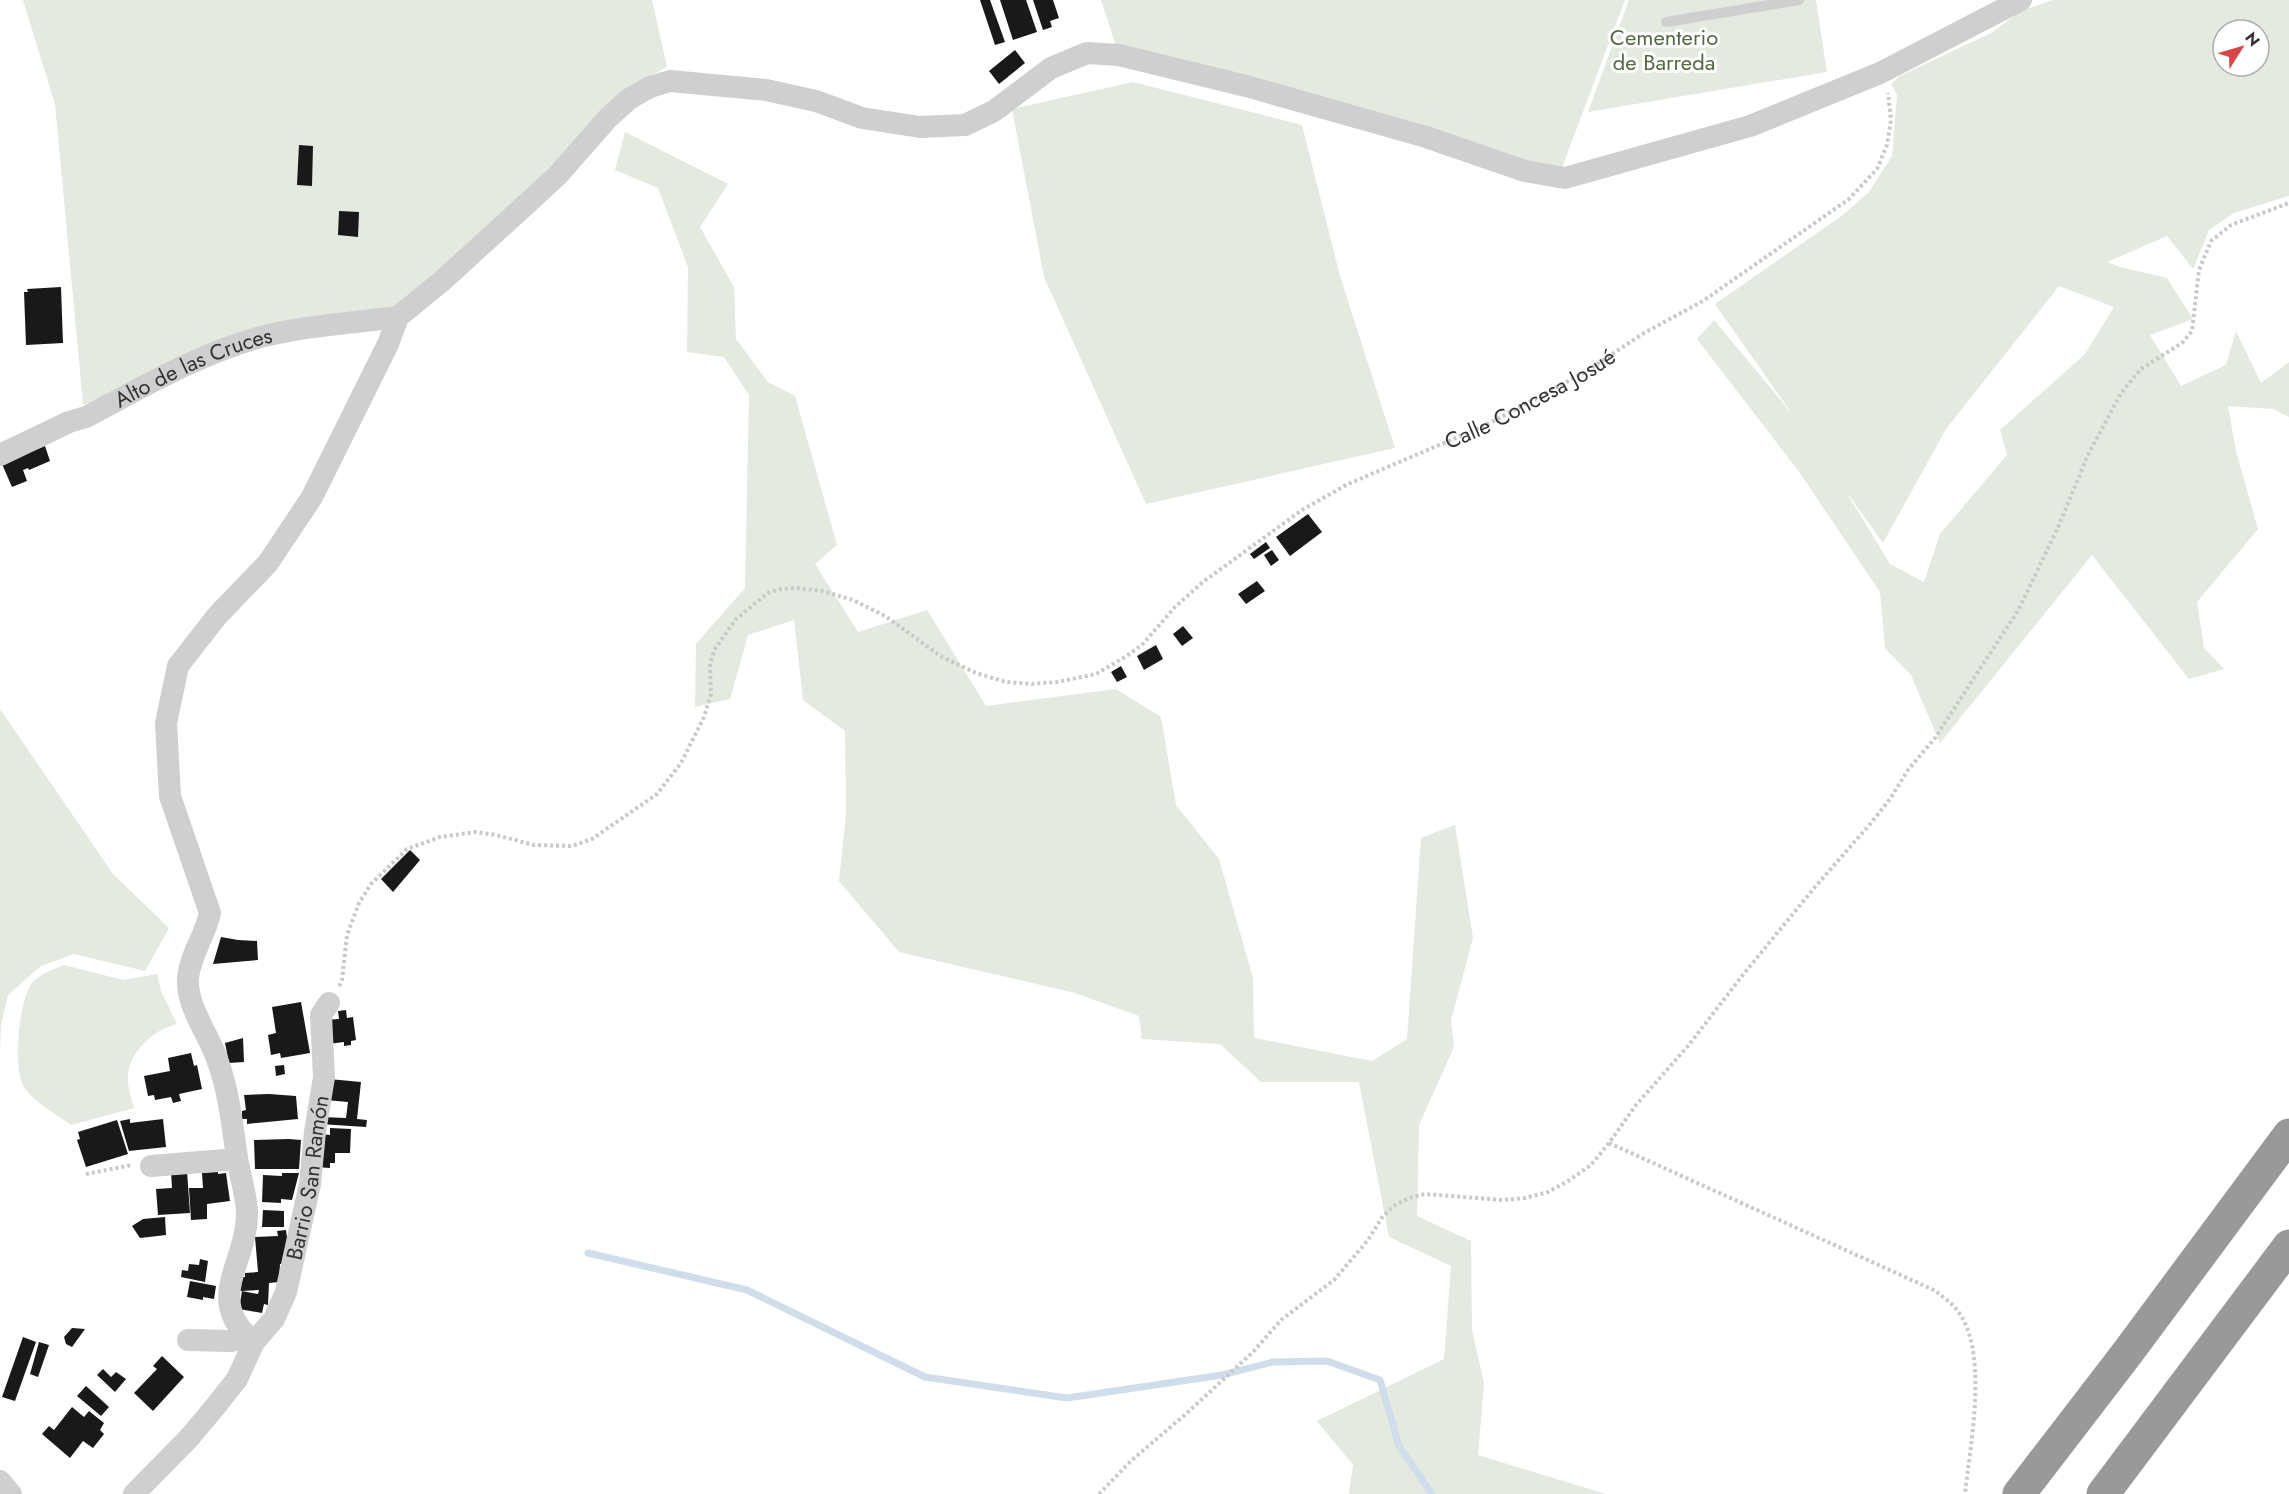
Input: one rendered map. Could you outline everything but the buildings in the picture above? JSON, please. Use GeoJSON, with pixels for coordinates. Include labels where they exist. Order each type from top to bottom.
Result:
{"type":"FeatureCollection","features":[{"type":"Feature","properties":{"kind":"highway"},"geometry":{"type":"LineString","coordinates":[[2021,1491],[2171,1295],[2289,1135]]}},
{"type":"Feature","properties":{"kind":"highway"},"geometry":{"type":"LineString","coordinates":[[2103,1494],[2289,1246]]}},
{"type":"Feature","properties":{"kind":"street"},"geometry":{"type":"LineString","coordinates":[[250,1339],[234,1320],[228,1299],[246,1229],[245,1193],[237,1159],[233,1122],[221,1072],[206,1031],[192,1005],[188,980],[190,962],[207,929],[210,914],[170,796],[166,723],[178,666],[217,616],[268,563],[312,496],[388,344],[398,317],[521,210],[557,176],[608,118],[629,99],[650,87],[670,81],[766,90],[816,101],[862,118],[920,127],[965,125],[994,111],[1052,68],[1087,53],[1119,55],[1246,86],[1426,137],[1525,171],[1565,178],[1750,126],[1880,73],[2021,0]]}},
{"type":"Feature","properties":{"kind":"street","name":"Alto de las Cruces"},"geometry":{"type":"LineString","coordinates":[[0,455],[69,422],[86,417],[218,351],[258,338],[299,330],[398,317]]}},
{"type":"Feature","properties":{"kind":"street","name":"Barrio San Ramón"},"geometry":{"type":"LineString","coordinates":[[134,1494],[189,1438],[237,1379],[250,1339],[274,1319],[286,1292],[310,1184],[316,1121],[324,1077],[321,1015],[329,1003]]}},
{"type":"Feature","properties":{"kind":"street"},"geometry":{"type":"LineString","coordinates":[[151,1166],[237,1159]]}},
{"type":"Feature","properties":{"kind":"street"},"geometry":{"type":"LineString","coordinates":[[188,1340],[250,1339]]}},
{"type":"Feature","properties":{"kind":"street"},"geometry":{"type":"LineString","coordinates":[[0,1481],[11,1494]]}},
{"type":"Feature","properties":{"kind":"lane"},"geometry":{"type":"LineString","coordinates":[[1666,22],[1799,0]]}},
{"type":"Feature","properties":{"kind":"path","name":"Calle Concesa Josué"},"geometry":{"type":"LineString","coordinates":[[329,1003],[342,981],[348,935],[359,903],[371,884],[407,849],[440,837],[476,832],[534,845],[572,846],[592,839],[657,794],[681,763],[704,717],[711,694],[710,663],[715,649],[736,619],[768,593],[797,588],[822,591],[853,600],[885,616],[942,657],[976,673],[1006,682],[1032,684],[1057,682],[1096,674],[1142,645],[1168,614],[1203,582],[1302,510],[1348,483],[1486,425],[1585,372],[1644,333],[1703,301],[1849,199],[1877,169],[1887,145],[1891,120],[1887,91],[1880,73]]}},
{"type":"Feature","properties":{"kind":"path"},"geometry":{"type":"LineString","coordinates":[[1099,1494],[1132,1460],[1253,1352],[1281,1320],[1334,1280],[1368,1240],[1383,1216],[1395,1205],[1408,1198],[1425,1194],[1503,1200],[1548,1192],[1590,1165],[1610,1143],[1636,1105],[1688,1046],[1742,976],[1890,799],[1908,770],[1935,738],[1967,691],[2019,609],[2050,545],[2088,455],[2121,393],[2141,369],[2182,343],[2192,331],[2199,270],[2211,241],[2231,225],[2289,203]]}},
{"type":"Feature","properties":{"kind":"path"},"geometry":{"type":"LineString","coordinates":[[1610,1143],[1936,1291],[1957,1310],[1970,1335],[1976,1369],[1965,1494]]}},
{"type":"Feature","properties":{"kind":"path"},"geometry":{"type":"LineString","coordinates":[[86,1174],[131,1164],[151,1166]]}},
{"type":"Feature","properties":{"kind":"green space"},"geometry":{"type":"Polygon","coordinates":[[[23,0],[652,0],[667,67],[638,83],[564,159],[449,263],[394,307],[359,315],[97,403],[83,404],[55,104],[23,0]]]}},
{"type":"Feature","properties":{"kind":"green space"},"geometry":{"type":"Polygon","coordinates":[[[1101,0],[1625,0],[1560,173],[1116,46],[1101,0]]]}},
{"type":"Feature","properties":{"kind":"green space","name":"Cementerio de Barreda"},"geometry":{"type":"Polygon","coordinates":[[[1629,0],[1816,0],[1827,72],[1588,112],[1629,0]]]}},
{"type":"Feature","properties":{"kind":"green space"},"geometry":{"type":"Polygon","coordinates":[[[2053,0],[2289,0],[2289,196],[2234,213],[2209,230],[2193,269],[2167,236],[2107,262],[2167,278],[2193,319],[2150,335],[2181,386],[2226,365],[2236,331],[2261,383],[2289,362],[2289,417],[2273,409],[2228,406],[2236,451],[2258,529],[2197,602],[2204,648],[2224,669],[2189,679],[2092,555],[1940,743],[1911,675],[1885,648],[1880,592],[1800,473],[1697,339],[1714,320],[1793,415],[1715,304],[1843,215],[1869,192],[1892,156],[1897,95],[1891,84],[1900,76],[1991,33],[2021,11],[2053,0]],[[2059,286],[1946,429],[1883,543],[1845,490],[1890,564],[1924,582],[1940,534],[2007,455],[2000,430],[2085,354],[2114,307],[2059,286]]]}},
{"type":"Feature","properties":{"kind":"green space"},"geometry":{"type":"Polygon","coordinates":[[[1133,82],[1302,125],[1340,276],[1395,448],[1146,504],[1044,277],[1012,109],[1133,82]]]}},
{"type":"Feature","properties":{"kind":"green space"},"geometry":{"type":"Polygon","coordinates":[[[625,132],[728,184],[700,227],[734,287],[736,339],[768,382],[795,396],[837,545],[815,564],[858,632],[927,610],[986,706],[1116,689],[1161,717],[1176,805],[1219,859],[1253,978],[1254,1038],[1372,1061],[1407,1039],[1421,838],[1455,825],[1473,938],[1451,1020],[1454,1047],[1419,1125],[1417,1216],[1471,1241],[1472,1330],[1484,1383],[1478,1455],[1606,1494],[1349,1494],[1353,1465],[1317,1421],[1444,1359],[1451,1266],[1389,1237],[1359,1082],[1261,1082],[1220,1044],[1142,1039],[1139,1016],[1075,993],[899,952],[839,881],[846,814],[845,731],[803,700],[794,620],[748,635],[730,699],[695,707],[696,644],[745,588],[749,395],[724,357],[687,352],[688,267],[658,188],[615,170],[625,132]]]}},
{"type":"Feature","properties":{"kind":"green space"},"geometry":{"type":"Polygon","coordinates":[[[0,709],[113,874],[169,928],[145,971],[74,954],[41,966],[8,995],[1,1025],[0,1052],[0,709]]]}},
{"type":"Feature","properties":{"kind":"green space"},"geometry":{"type":"Polygon","coordinates":[[[64,965],[123,980],[157,974],[161,991],[177,1024],[152,1036],[133,1058],[128,1079],[134,1108],[71,1125],[29,1093],[20,1078],[18,1066],[19,1035],[27,992],[39,977],[64,965]]]}},
{"type":"Feature","properties":{"kind":"waterway"},"geometry":{"type":"LineString","coordinates":[[588,1253],[747,1290],[925,1377],[1067,1398],[1222,1375],[1273,1362],[1327,1361],[1380,1380],[1399,1446],[1432,1494]]}}]}
